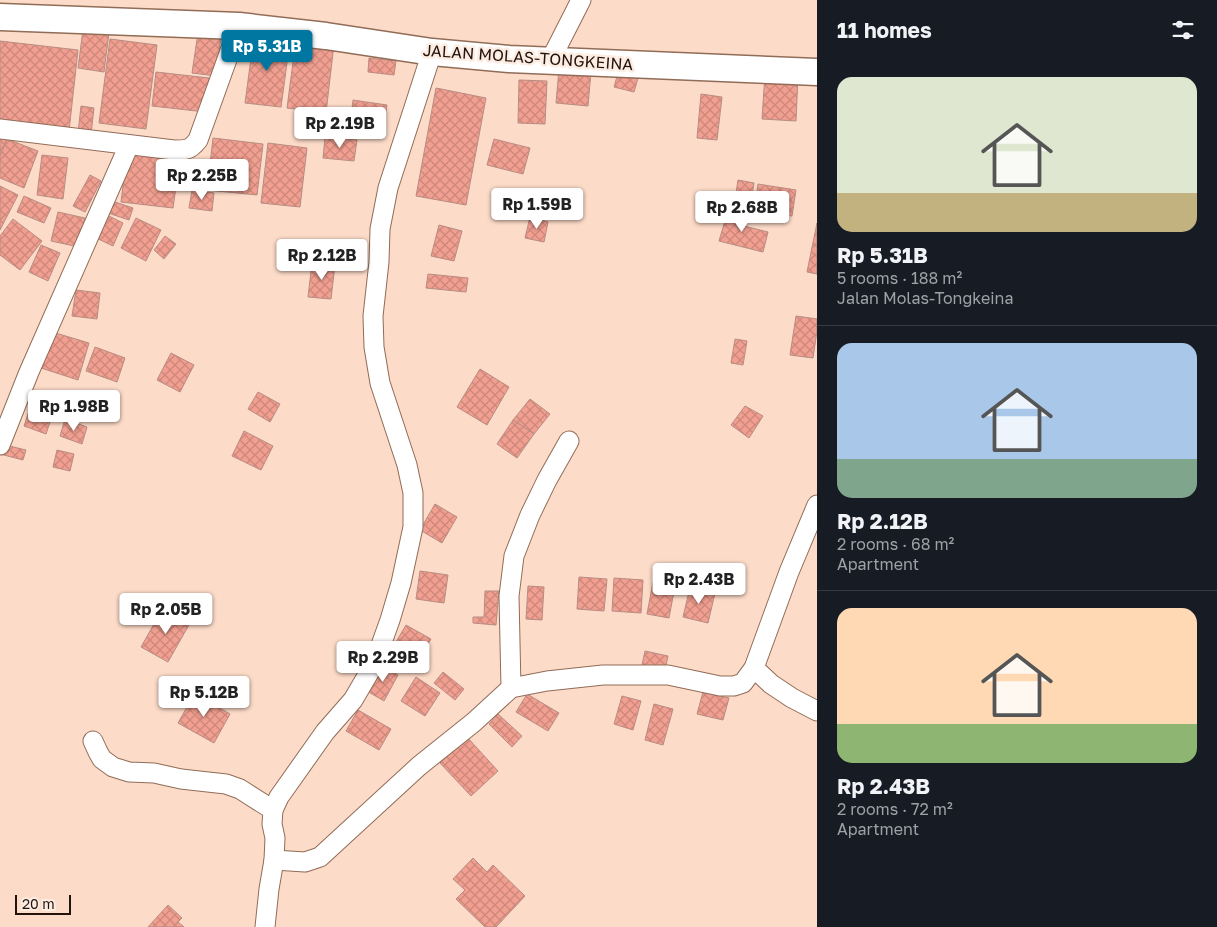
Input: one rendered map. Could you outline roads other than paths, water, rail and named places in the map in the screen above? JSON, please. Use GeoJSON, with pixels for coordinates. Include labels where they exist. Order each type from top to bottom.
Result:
{"type":"FeatureCollection","features":[{"type":"Feature","properties":{"kind":"main road","name":"JALAN MOLAS-TONGKEINA"},"geometry":{"type":"LineString","coordinates":[[0,17],[239,26],[326,36],[432,52],[509,59],[817,72]]}},
{"type":"Feature","properties":{"kind":"street"},"geometry":{"type":"LineString","coordinates":[[550,61],[581,0]]}},
{"type":"Feature","properties":{"kind":"street"},"geometry":{"type":"LineString","coordinates":[[0,128],[129,145],[187,150],[193,147],[198,140],[239,26]]}},
{"type":"Feature","properties":{"kind":"street"},"geometry":{"type":"LineString","coordinates":[[263,926],[274,860],[273,810],[279,797],[325,732],[354,700],[370,671],[390,620],[401,583],[413,526],[413,493],[407,465],[380,383],[374,347],[373,316],[383,208],[432,52]]}},
{"type":"Feature","properties":{"kind":"street"},"geometry":{"type":"LineString","coordinates":[[0,445],[29,372],[129,145]]}},
{"type":"Feature","properties":{"kind":"street"},"geometry":{"type":"LineString","coordinates":[[511,688],[509,596],[514,556],[530,515],[569,441]]}},
{"type":"Feature","properties":{"kind":"street"},"geometry":{"type":"LineString","coordinates":[[274,860],[305,862],[320,857],[419,766],[474,722],[511,688],[547,681],[632,674],[668,676],[720,686],[734,686],[743,683],[754,668],[817,506]]}},
{"type":"Feature","properties":{"kind":"street"},"geometry":{"type":"LineString","coordinates":[[754,668],[771,684],[817,711]]}},
{"type":"Feature","properties":{"kind":"street"},"geometry":{"type":"LineString","coordinates":[[93,741],[102,759],[113,767],[130,772],[226,784],[240,789],[273,810]]}}]}
